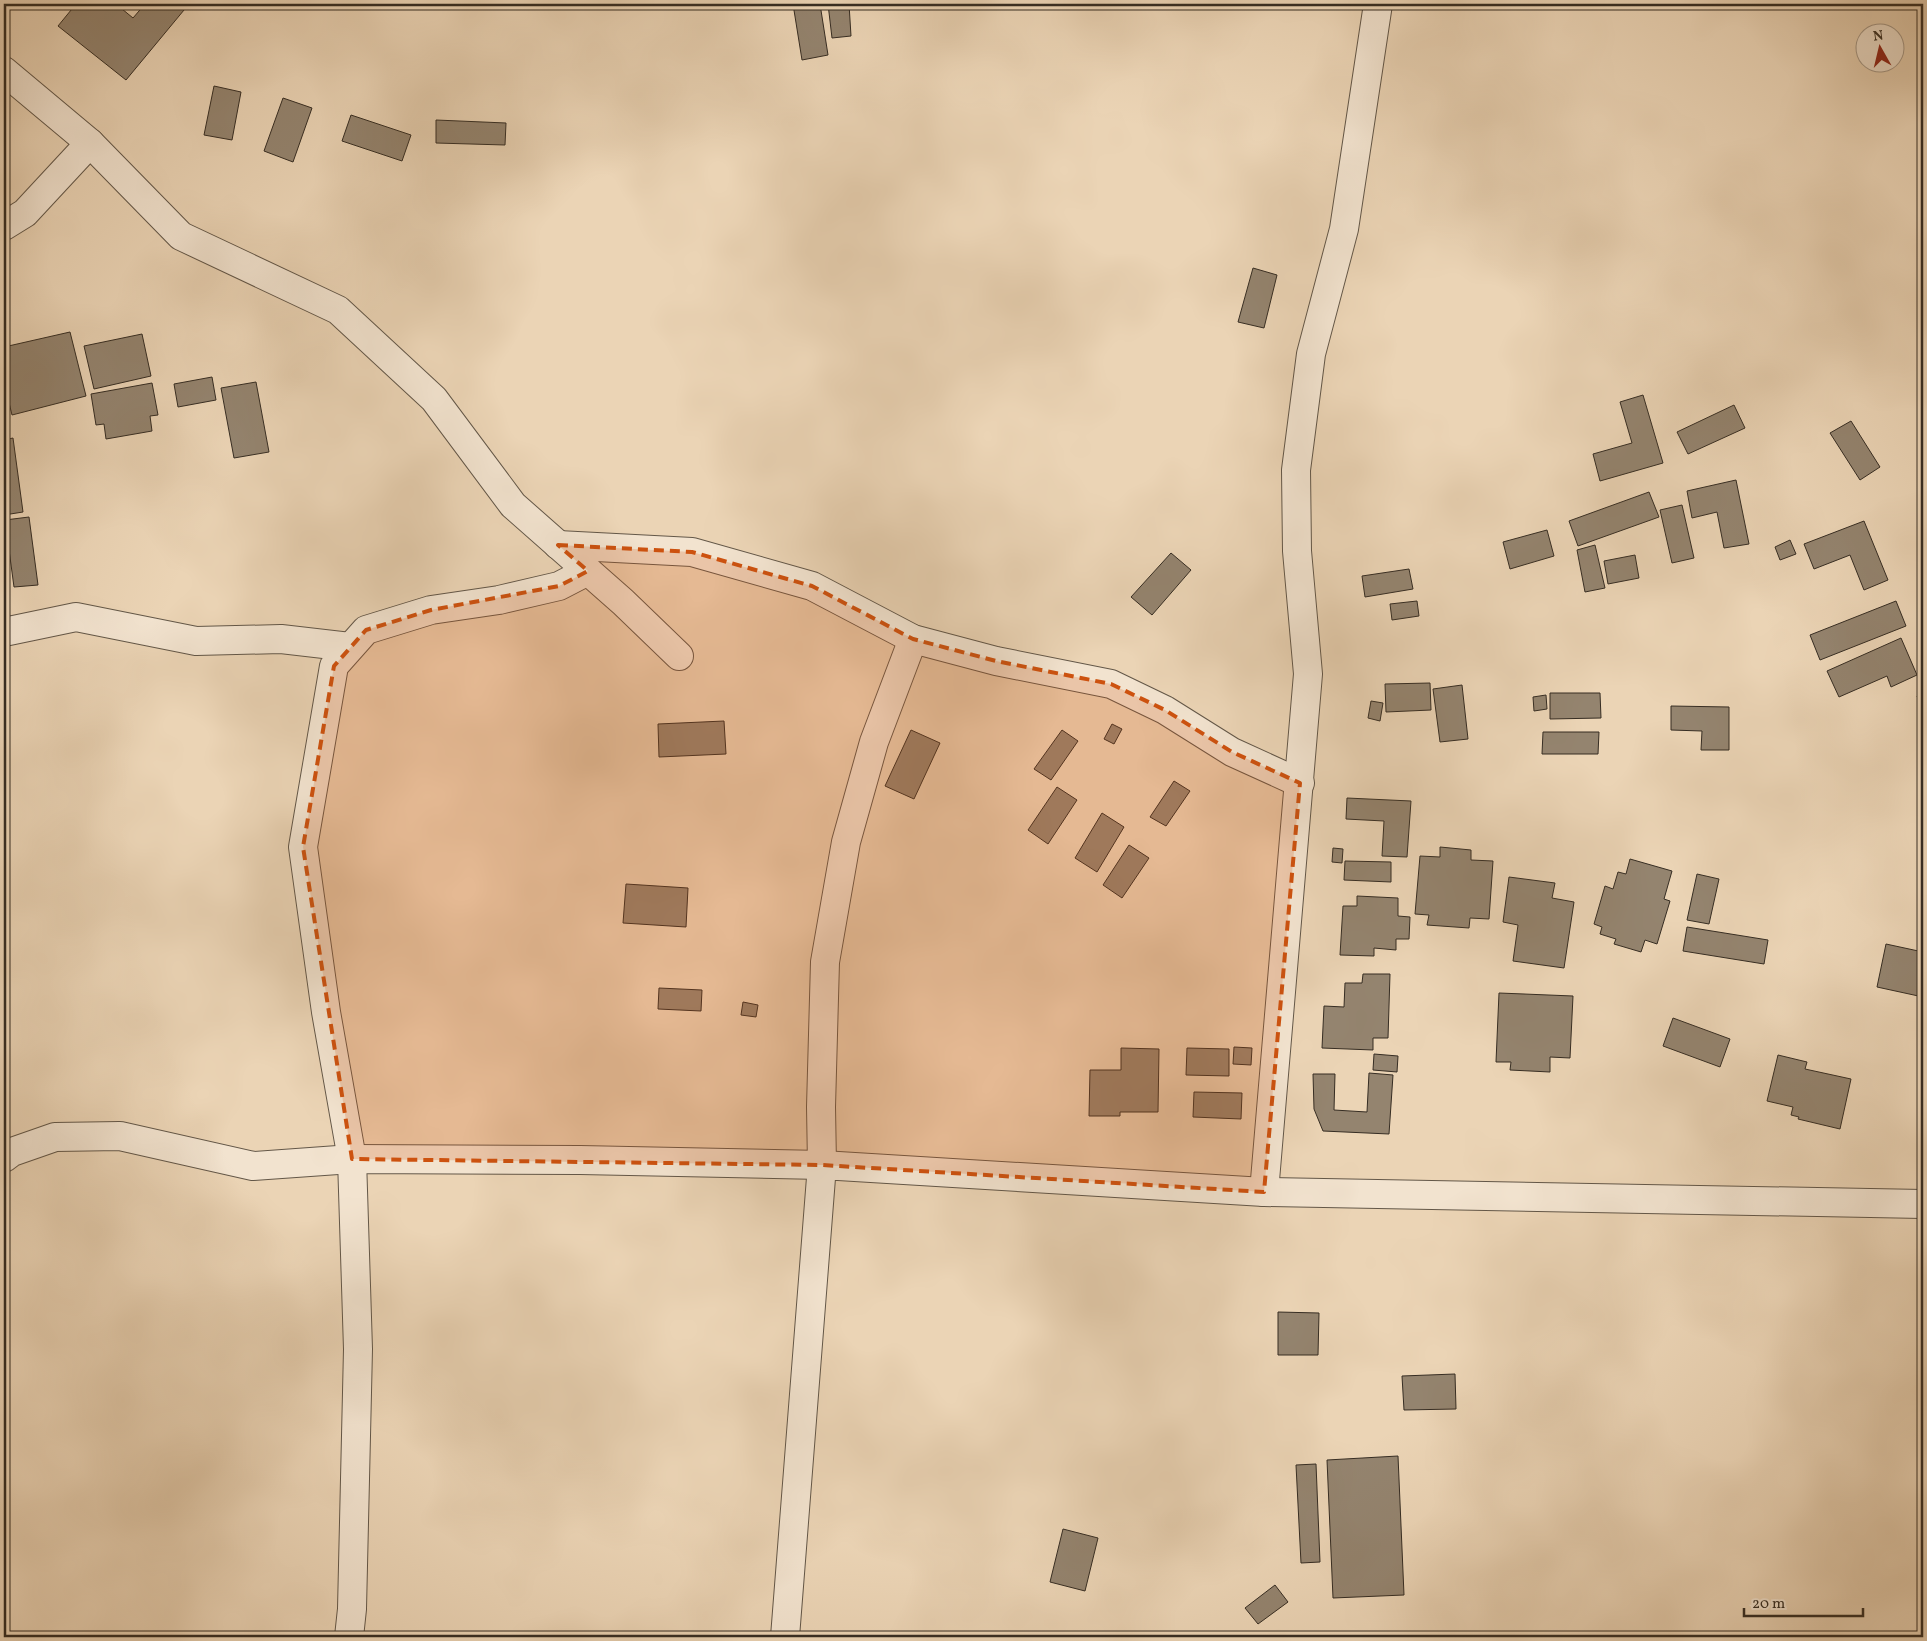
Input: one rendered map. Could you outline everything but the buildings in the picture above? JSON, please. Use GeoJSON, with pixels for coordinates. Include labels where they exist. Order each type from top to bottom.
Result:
{"type":"FeatureCollection","features":[{"type":"Feature","properties":{"kind":"street"},"geometry":{"type":"LineString","coordinates":[[1264,1192],[1308,674],[1297,551],[1296,470],[1311,354],[1344,229],[1378,4]]}},
{"type":"Feature","properties":{"kind":"street"},"geometry":{"type":"LineString","coordinates":[[4,71],[90,143],[182,236],[338,310],[434,399],[513,505],[588,571],[679,656]]}},
{"type":"Feature","properties":{"kind":"street"},"geometry":{"type":"LineString","coordinates":[[4,226],[25,213],[90,143]]}},
{"type":"Feature","properties":{"kind":"street"},"geometry":{"type":"LineString","coordinates":[[558,545],[692,552],[812,586],[913,639],[996,661],[1112,684],[1165,710],[1232,752],[1300,783]]}},
{"type":"Feature","properties":{"kind":"street"},"geometry":{"type":"LineString","coordinates":[[349,1637],[352,1609],[358,1349],[352,1160],[326,1012],[302,847],[334,666],[366,630],[432,610],[499,600],[559,586],[588,571]]}},
{"type":"Feature","properties":{"kind":"street"},"geometry":{"type":"LineString","coordinates":[[4,632],[76,617],[196,641],[281,639],[350,647]]}},
{"type":"Feature","properties":{"kind":"street"},"geometry":{"type":"LineString","coordinates":[[785,1637],[822,1165],[821,1107],[826,962],[846,842],[874,742],[913,639]]}},
{"type":"Feature","properties":{"kind":"street"},"geometry":{"type":"LineString","coordinates":[[4,1158],[12,1152],[55,1137],[120,1136],[253,1166],[352,1160],[580,1160],[822,1165],[1264,1192],[1923,1204]]}},
{"type":"Feature","properties":{"kind":"highlighted area"},"geometry":{"type":"Polygon","coordinates":[[[558,545],[692,552],[812,586],[913,639],[996,661],[1111,684],[1165,710],[1232,752],[1300,783],[1264,1192],[822,1165],[352,1159],[303,847],[334,666],[366,630],[431,610],[559,586],[588,571],[558,545]]]}}]}
